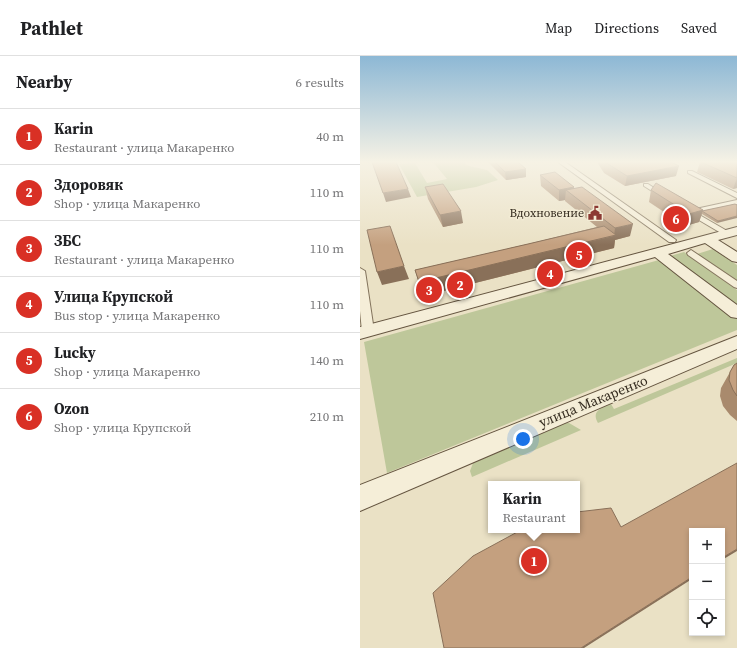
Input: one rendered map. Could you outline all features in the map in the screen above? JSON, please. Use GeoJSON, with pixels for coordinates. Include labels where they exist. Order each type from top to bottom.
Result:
{"type":"FeatureCollection","features":[{"type":"Feature","properties":{"kind":"main road"},"geometry":{"type":"LineString","coordinates":[[364,332],[732,232]]}},
{"type":"Feature","properties":{"kind":"main road"},"geometry":{"type":"LineString","coordinates":[[707,239],[737,258]]}},
{"type":"Feature","properties":{"kind":"main road"},"geometry":{"type":"LineString","coordinates":[[658,252],[737,313]]}},
{"type":"Feature","properties":{"kind":"main road","name":"улица Макаренко"},"geometry":{"type":"LineString","coordinates":[[360,498],[737,342]]}},
{"type":"Feature","properties":{"kind":"street"},"geometry":{"type":"LineString","coordinates":[[600,190],[672,240]]}},
{"type":"Feature","properties":{"kind":"street"},"geometry":{"type":"LineString","coordinates":[[653,190],[691,212],[732,232]]}},
{"type":"Feature","properties":{"kind":"street"},"geometry":{"type":"LineString","coordinates":[[725,190],[737,196]]}},
{"type":"Feature","properties":{"kind":"street"},"geometry":{"type":"LineString","coordinates":[[691,212],[737,202]]}},
{"type":"Feature","properties":{"kind":"street"},"geometry":{"type":"LineString","coordinates":[[691,253],[737,285]]}},
{"type":"Feature","properties":{"kind":"street"},"geometry":{"type":"LineString","coordinates":[[360,271],[364,332]]}},
{"type":"Feature","properties":{"kind":"green space"},"geometry":{"type":"Polygon","coordinates":[[[413,190],[461,190],[417,197],[413,190]]]}},
{"type":"Feature","properties":{"kind":"green space"},"geometry":{"type":"Polygon","coordinates":[[[713,249],[737,265],[737,281],[697,254],[713,249]]]}},
{"type":"Feature","properties":{"kind":"green space"},"geometry":{"type":"Polygon","coordinates":[[[684,252],[737,290],[737,307],[670,256],[684,252]]]}},
{"type":"Feature","properties":{"kind":"green space"},"geometry":{"type":"Polygon","coordinates":[[[659,260],[737,318],[737,330],[387,473],[364,342],[659,260]]]}},
{"type":"Feature","properties":{"kind":"green space"},"geometry":{"type":"Polygon","coordinates":[[[737,358],[737,363],[598,423],[596,419],[596,413],[598,410],[604,407],[611,404],[614,409],[737,358]]]}},
{"type":"Feature","properties":{"kind":"green space"},"geometry":{"type":"Polygon","coordinates":[[[565,423],[569,423],[581,430],[472,477],[470,471],[473,463],[565,423]]]}},
{"type":"Feature","properties":{"kind":"building"},"geometry":{"type":"Polygon","coordinates":[[[382,190],[404,190],[383,193],[382,190]]]}},
{"type":"Feature","properties":{"kind":"building"},"geometry":{"type":"Polygon","coordinates":[[[426,190],[447,190],[461,211],[440,215],[426,190]]]}},
{"type":"Feature","properties":{"kind":"building"},"geometry":{"type":"Polygon","coordinates":[[[566,190],[586,190],[633,224],[615,228],[566,190]]]}},
{"type":"Feature","properties":{"kind":"building"},"geometry":{"type":"Polygon","coordinates":[[[651,190],[668,190],[703,210],[689,214],[651,190]]]}},
{"type":"Feature","properties":{"kind":"building"},"geometry":{"type":"Polygon","coordinates":[[[735,204],[737,205],[737,216],[718,221],[702,211],[735,204]]]}},
{"type":"Feature","properties":{"kind":"building"},"geometry":{"type":"Polygon","coordinates":[[[390,226],[404,266],[377,272],[367,230],[390,226]]]}},
{"type":"Feature","properties":{"kind":"building"},"geometry":{"type":"Polygon","coordinates":[[[604,226],[616,235],[419,282],[415,270],[528,244],[604,226]]]}},
{"type":"Feature","properties":{"kind":"building"},"geometry":{"type":"Polygon","coordinates":[[[737,363],[737,396],[729,380],[730,372],[737,363]]]}},
{"type":"Feature","properties":{"kind":"building"},"geometry":{"type":"Polygon","coordinates":[[[737,463],[737,549],[725,556],[725,528],[689,528],[689,579],[581,648],[444,648],[433,593],[473,556],[515,533],[580,533],[580,512],[611,508],[621,527],[737,463]]]}},
{"type":"Feature","properties":{"kind":"place","name":"Вдохновение"},"geometry":{"type":"Point","coordinates":[595,213]}},
{"type":"Feature","properties":{"kind":"place","name":"Ozon"},"geometry":{"type":"Point","coordinates":[676,219]}},
{"type":"Feature","properties":{"kind":"place","name":"Lucky"},"geometry":{"type":"Point","coordinates":[579,255]}},
{"type":"Feature","properties":{"kind":"place","name":"Улица Крупской"},"geometry":{"type":"Point","coordinates":[550,274]}},
{"type":"Feature","properties":{"kind":"place","name":"Здоровяк"},"geometry":{"type":"Point","coordinates":[460,285]}},
{"type":"Feature","properties":{"kind":"place","name":"ЗБС"},"geometry":{"type":"Point","coordinates":[429,290]}},
{"type":"Feature","properties":{"kind":"place","name":"Karin"},"geometry":{"type":"Point","coordinates":[534,561]}}]}
